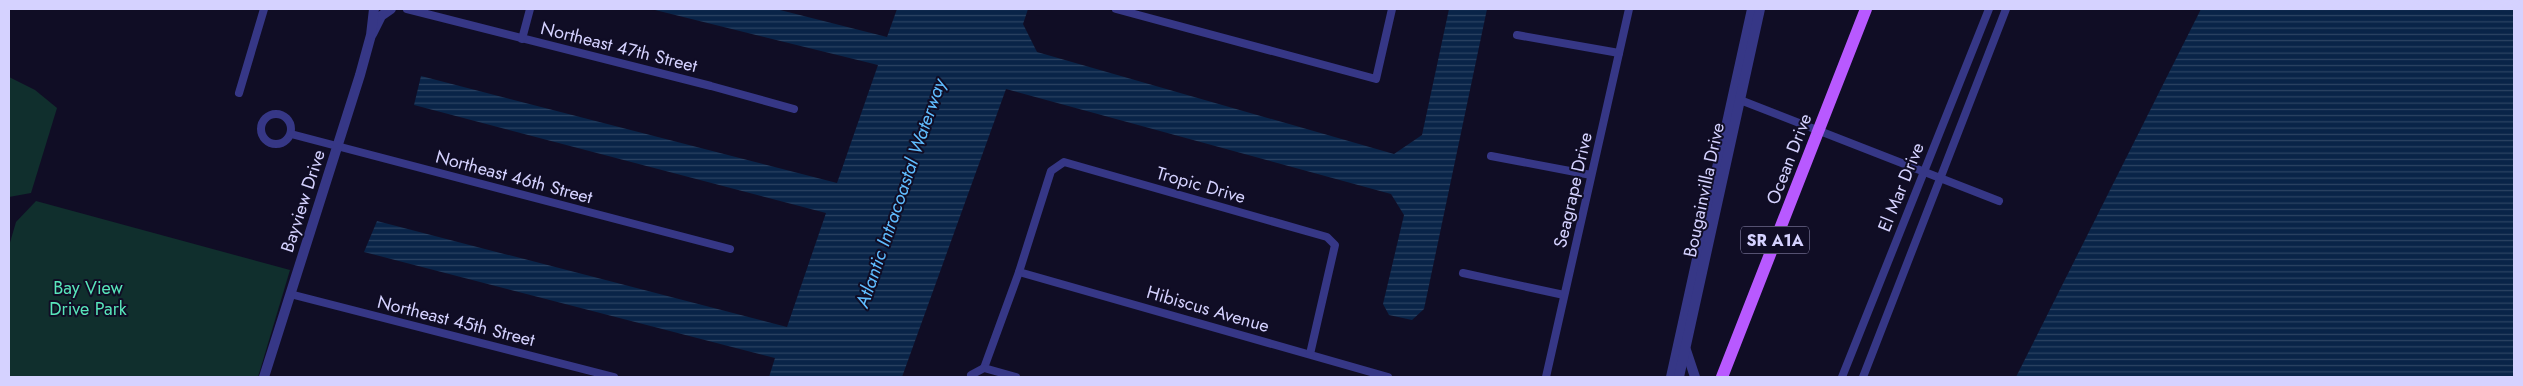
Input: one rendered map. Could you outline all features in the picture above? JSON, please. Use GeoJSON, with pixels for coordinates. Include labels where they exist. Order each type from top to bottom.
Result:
{"type":"FeatureCollection","features":[{"type":"Feature","properties":{"kind":"main road","name":"Ocean Drive"},"geometry":{"type":"LineString","coordinates":[[1722,377],[1866,9]]}},
{"type":"Feature","properties":{"kind":"street"},"geometry":{"type":"LineString","coordinates":[[238,93],[264,9]]}},
{"type":"Feature","properties":{"kind":"street","name":"Bayview Drive"},"geometry":{"type":"LineString","coordinates":[[264,377],[371,35],[374,9],[379,12],[388,10]]}},
{"type":"Feature","properties":{"kind":"street","name":"Northeast 47th Street"},"geometry":{"type":"LineString","coordinates":[[407,9],[711,86],[794,109]]}},
{"type":"Feature","properties":{"kind":"street"},"geometry":{"type":"LineString","coordinates":[[522,39],[530,9]]}},
{"type":"Feature","properties":{"kind":"street"},"geometry":{"type":"LineString","coordinates":[[1116,9],[1376,79],[1392,9]]}},
{"type":"Feature","properties":{"kind":"street","name":"Seagrape Drive"},"geometry":{"type":"LineString","coordinates":[[1546,377],[1629,9]]}},
{"type":"Feature","properties":{"kind":"street","name":"Bougainvilla Drive"},"geometry":{"type":"LineString","coordinates":[[1677,375],[1686,349],[1737,99],[1752,9]]}},
{"type":"Feature","properties":{"kind":"street","name":"Bougainvilla Drive"},"geometry":{"type":"LineString","coordinates":[[1677,375],[1737,99],[1760,9]]}},
{"type":"Feature","properties":{"kind":"street","name":"El Mar Drive"},"geometry":{"type":"LineString","coordinates":[[1842,377],[1989,9]]}},
{"type":"Feature","properties":{"kind":"street","name":"El Mar Drive"},"geometry":{"type":"LineString","coordinates":[[1863,377],[2006,9]]}},
{"type":"Feature","properties":{"kind":"street","name":"Bayview Drive"},"geometry":{"type":"LineString","coordinates":[[371,35],[381,16],[388,10]]}},
{"type":"Feature","properties":{"kind":"street"},"geometry":{"type":"LineString","coordinates":[[1517,34],[1619,53]]}},
{"type":"Feature","properties":{"kind":"street"},"geometry":{"type":"LineString","coordinates":[[1737,99],[1999,201]]}},
{"type":"Feature","properties":{"kind":"street"},"geometry":{"type":"LineString","coordinates":[[280,114],[290,122],[291,134],[283,143],[272,144],[262,137],[261,125],[268,116],[280,114]]}},
{"type":"Feature","properties":{"kind":"street","name":"Northeast 46th Street"},"geometry":{"type":"LineString","coordinates":[[291,134],[730,249]]}},
{"type":"Feature","properties":{"kind":"street"},"geometry":{"type":"LineString","coordinates":[[1491,156],[1591,176]]}},
{"type":"Feature","properties":{"kind":"street","name":"Tropic Drive"},"geometry":{"type":"LineString","coordinates":[[1019,272],[1051,171],[1064,162],[1327,237],[1335,245],[1310,354]]}},
{"type":"Feature","properties":{"kind":"street"},"geometry":{"type":"LineString","coordinates":[[971,375],[984,368],[1019,272]]}},
{"type":"Feature","properties":{"kind":"street","name":"Hibiscus Avenue"},"geometry":{"type":"LineString","coordinates":[[1019,272],[1310,354],[1359,373],[1388,377]]}},
{"type":"Feature","properties":{"kind":"street"},"geometry":{"type":"LineString","coordinates":[[1464,273],[1564,295]]}},
{"type":"Feature","properties":{"kind":"street","name":"Northeast 45th Street"},"geometry":{"type":"LineString","coordinates":[[290,294],[614,377]]}},
{"type":"Feature","properties":{"kind":"street"},"geometry":{"type":"LineString","coordinates":[[1686,349],[1696,377]]}},
{"type":"Feature","properties":{"kind":"street"},"geometry":{"type":"LineString","coordinates":[[984,368],[1016,377]]}},
{"type":"Feature","properties":{"kind":"green space"},"geometry":{"type":"Polygon","coordinates":[[[9,77],[35,90],[57,108],[31,193],[9,197],[9,77]]]}},
{"type":"Feature","properties":{"kind":"green space","name":"Bay View Drive Park"},"geometry":{"type":"Polygon","coordinates":[[[36,201],[290,270],[258,377],[9,377],[9,246],[16,222],[36,201]]]}},
{"type":"Feature","properties":{"kind":"water","name":"Atlantic Intracoastal Waterway"},"geometry":{"type":"Polygon","coordinates":[[[651,9],[776,9],[887,37],[897,9],[1028,9],[1023,24],[1037,52],[1394,154],[1422,135],[1449,9],[1487,9],[1424,309],[1412,320],[1389,315],[1383,304],[1404,215],[1391,194],[1006,89],[902,377],[769,377],[775,358],[364,252],[377,221],[787,327],[826,213],[414,105],[421,76],[837,183],[878,65],[651,9]]]}},
{"type":"Feature","properties":{"kind":"water"},"geometry":{"type":"Polygon","coordinates":[[[2201,9],[2514,9],[2514,377],[2016,377],[2201,9]]]}}]}
